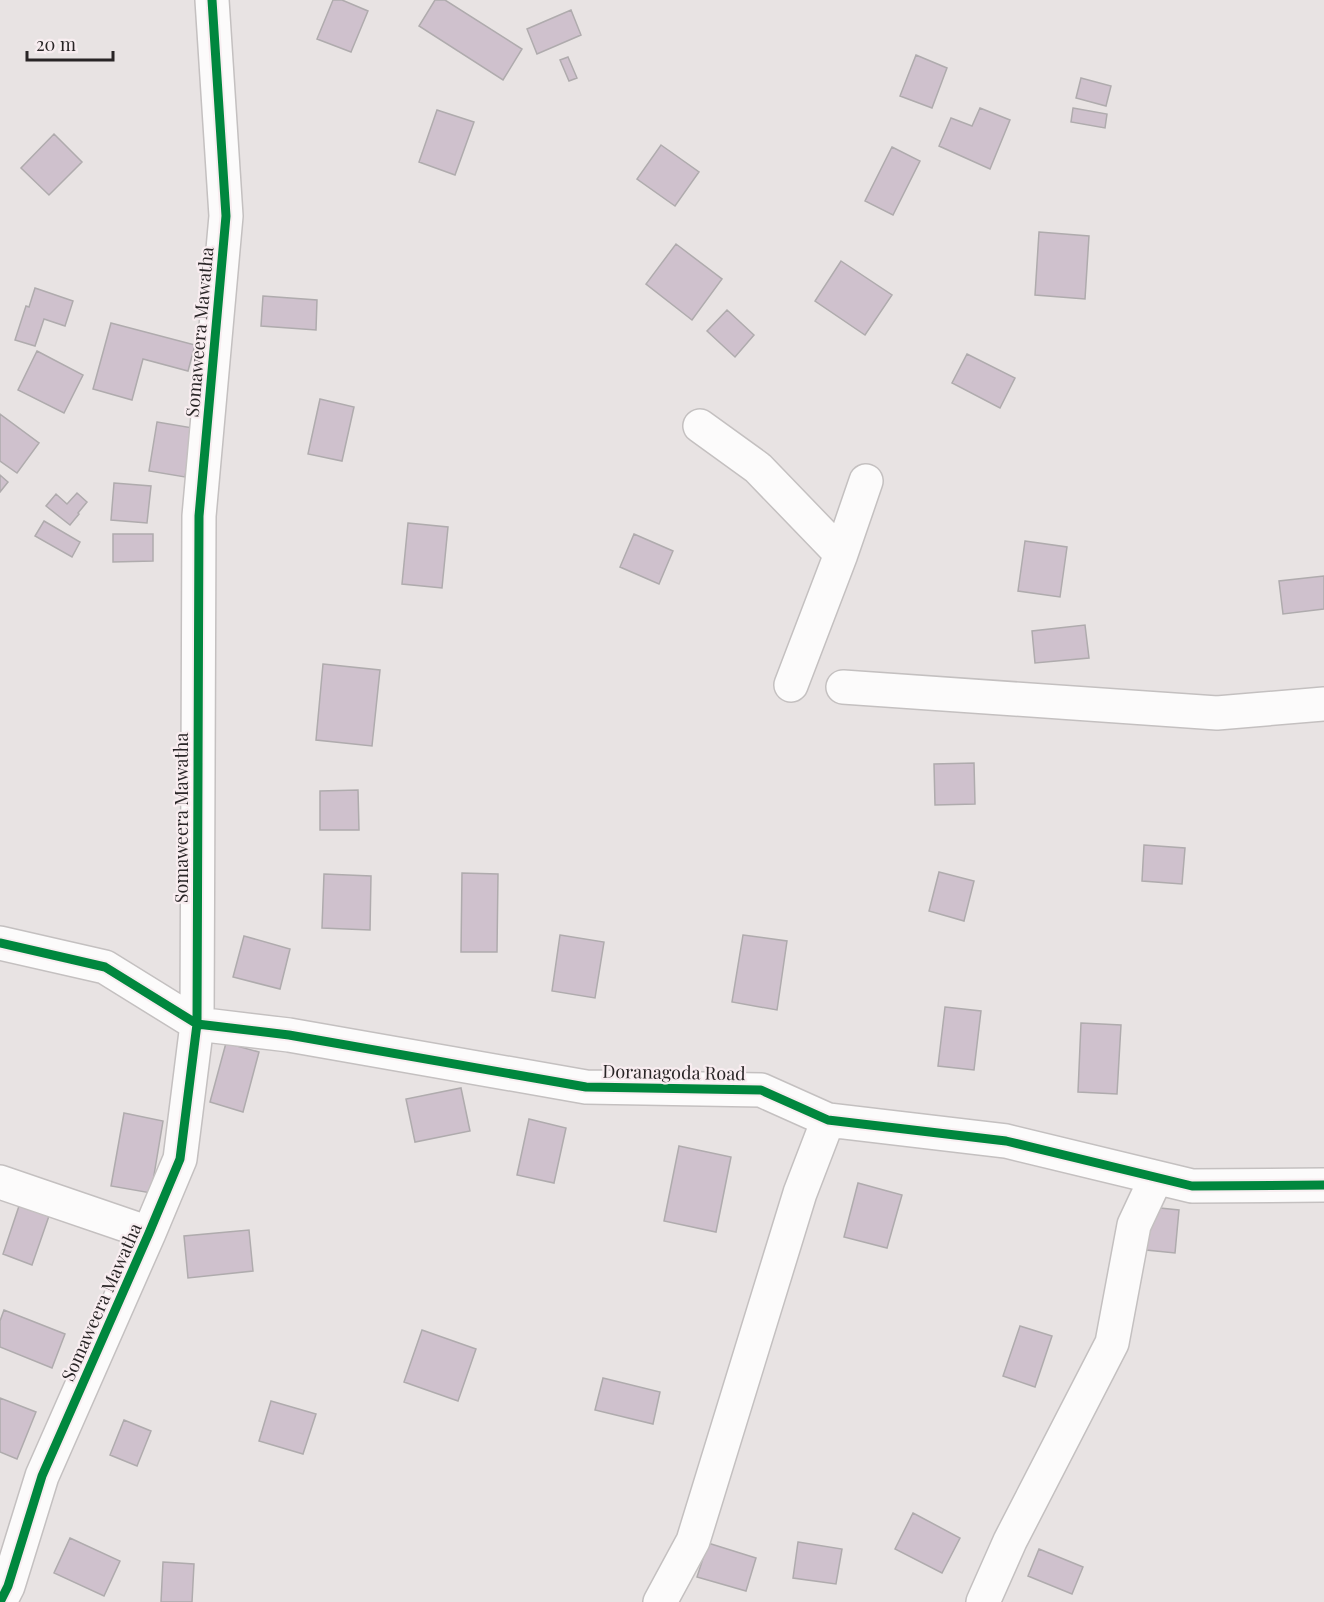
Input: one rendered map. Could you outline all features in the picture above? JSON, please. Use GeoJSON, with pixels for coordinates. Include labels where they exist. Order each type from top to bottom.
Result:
{"type":"FeatureCollection","features":[{"type":"Feature","properties":{"kind":"street","name":"Somaweera Mawatha"},"geometry":{"type":"LineString","coordinates":[[0,1602],[8,1586],[42,1476],[180,1159],[197,1024],[199,516],[226,216],[212,0]]}},
{"type":"Feature","properties":{"kind":"street"},"geometry":{"type":"LineString","coordinates":[[700,426],[758,468],[841,554]]}},
{"type":"Feature","properties":{"kind":"street"},"geometry":{"type":"LineString","coordinates":[[791,685],[866,481]]}},
{"type":"Feature","properties":{"kind":"street"},"geometry":{"type":"LineString","coordinates":[[843,687],[1217,713],[1324,704]]}},
{"type":"Feature","properties":{"kind":"street"},"geometry":{"type":"LineString","coordinates":[[0,944],[105,967],[197,1024]]}},
{"type":"Feature","properties":{"kind":"street","name":"Doranagoda Road"},"geometry":{"type":"LineString","coordinates":[[197,1024],[289,1035],[586,1087],[761,1090],[828,1120],[1006,1141],[1192,1186],[1324,1185]]}},
{"type":"Feature","properties":{"kind":"street"},"geometry":{"type":"LineString","coordinates":[[660,1602],[693,1541],[800,1192],[828,1120]]}},
{"type":"Feature","properties":{"kind":"street"},"geometry":{"type":"LineString","coordinates":[[983,1602],[1010,1541],[1112,1343],[1134,1225],[1156,1178]]}},
{"type":"Feature","properties":{"kind":"street"},"geometry":{"type":"LineString","coordinates":[[0,1182],[149,1233]]}},
{"type":"Feature","properties":{"kind":"building"},"geometry":{"type":"Polygon","coordinates":[[[333,0],[342,0],[368,11],[351,52],[317,39],[333,0]]]}},
{"type":"Feature","properties":{"kind":"building"},"geometry":{"type":"Polygon","coordinates":[[[435,0],[445,0],[522,49],[503,80],[419,26],[435,0]]]}},
{"type":"Feature","properties":{"kind":"building"},"geometry":{"type":"Polygon","coordinates":[[[571,10],[581,35],[537,54],[527,29],[571,10]]]}},
{"type":"Feature","properties":{"kind":"building"},"geometry":{"type":"Polygon","coordinates":[[[916,55],[947,68],[932,108],[900,96],[916,55]]]}},
{"type":"Feature","properties":{"kind":"building"},"geometry":{"type":"Polygon","coordinates":[[[568,57],[577,78],[569,81],[560,60],[568,57]]]}},
{"type":"Feature","properties":{"kind":"building"},"geometry":{"type":"Polygon","coordinates":[[[1081,78],[1111,86],[1106,106],[1076,98],[1081,78]]]}},
{"type":"Feature","properties":{"kind":"building"},"geometry":{"type":"Polygon","coordinates":[[[980,108],[1010,120],[990,169],[939,146],[951,118],[972,126],[980,108]]]}},
{"type":"Feature","properties":{"kind":"building"},"geometry":{"type":"Polygon","coordinates":[[[1073,108],[1107,114],[1105,128],[1071,122],[1073,108]]]}},
{"type":"Feature","properties":{"kind":"building"},"geometry":{"type":"Polygon","coordinates":[[[437,110],[474,122],[455,175],[419,162],[437,110]]]}},
{"type":"Feature","properties":{"kind":"building"},"geometry":{"type":"Polygon","coordinates":[[[54,134],[82,162],[49,195],[21,168],[54,134]]]}},
{"type":"Feature","properties":{"kind":"building"},"geometry":{"type":"Polygon","coordinates":[[[661,145],[699,172],[675,206],[637,179],[661,145]]]}},
{"type":"Feature","properties":{"kind":"building"},"geometry":{"type":"Polygon","coordinates":[[[892,147],[920,161],[893,215],[865,201],[892,147]]]}},
{"type":"Feature","properties":{"kind":"building"},"geometry":{"type":"Polygon","coordinates":[[[1039,232],[1089,236],[1085,299],[1035,295],[1039,232]]]}},
{"type":"Feature","properties":{"kind":"building"},"geometry":{"type":"Polygon","coordinates":[[[676,244],[722,279],[692,320],[646,284],[676,244]]]}},
{"type":"Feature","properties":{"kind":"building"},"geometry":{"type":"Polygon","coordinates":[[[841,261],[892,295],[865,335],[815,301],[841,261]]]}},
{"type":"Feature","properties":{"kind":"building"},"geometry":{"type":"Polygon","coordinates":[[[35,288],[73,301],[65,326],[44,319],[35,346],[15,340],[26,306],[29,307],[35,288]]]}},
{"type":"Feature","properties":{"kind":"building"},"geometry":{"type":"Polygon","coordinates":[[[263,296],[317,300],[316,330],[261,326],[263,296]]]}},
{"type":"Feature","properties":{"kind":"building"},"geometry":{"type":"Polygon","coordinates":[[[727,310],[754,335],[735,357],[707,331],[727,310]]]}},
{"type":"Feature","properties":{"kind":"building"},"geometry":{"type":"Polygon","coordinates":[[[111,323],[195,345],[188,371],[143,359],[132,400],[93,389],[111,323]]]}},
{"type":"Feature","properties":{"kind":"building"},"geometry":{"type":"Polygon","coordinates":[[[37,351],[83,375],[64,413],[18,390],[37,351]]]}},
{"type":"Feature","properties":{"kind":"building"},"geometry":{"type":"Polygon","coordinates":[[[967,354],[1015,378],[1000,408],[952,383],[967,354]]]}},
{"type":"Feature","properties":{"kind":"building"},"geometry":{"type":"Polygon","coordinates":[[[320,399],[354,407],[342,461],[308,454],[320,399]]]}},
{"type":"Feature","properties":{"kind":"building"},"geometry":{"type":"Polygon","coordinates":[[[0,414],[39,443],[17,473],[0,461],[0,414]]]}},
{"type":"Feature","properties":{"kind":"building"},"geometry":{"type":"Polygon","coordinates":[[[157,422],[193,428],[185,477],[149,471],[157,422]]]}},
{"type":"Feature","properties":{"kind":"building"},"geometry":{"type":"Polygon","coordinates":[[[0,475],[8,482],[0,492],[0,475]]]}},
{"type":"Feature","properties":{"kind":"building"},"geometry":{"type":"Polygon","coordinates":[[[114,483],[151,486],[147,523],[111,520],[114,483]]]}},
{"type":"Feature","properties":{"kind":"building"},"geometry":{"type":"Polygon","coordinates":[[[77,493],[87,502],[70,525],[46,506],[56,494],[67,504],[77,493]]]}},
{"type":"Feature","properties":{"kind":"building"},"geometry":{"type":"Polygon","coordinates":[[[44,521],[80,542],[72,557],[35,536],[44,521]]]}},
{"type":"Feature","properties":{"kind":"building"},"geometry":{"type":"Polygon","coordinates":[[[408,523],[448,527],[442,588],[402,584],[408,523]]]}},
{"type":"Feature","properties":{"kind":"building"},"geometry":{"type":"Polygon","coordinates":[[[113,534],[153,534],[153,561],[113,562],[113,534]]]}},
{"type":"Feature","properties":{"kind":"building"},"geometry":{"type":"Polygon","coordinates":[[[634,534],[673,551],[659,584],[620,567],[634,534]]]}},
{"type":"Feature","properties":{"kind":"building"},"geometry":{"type":"Polygon","coordinates":[[[1025,541],[1067,547],[1060,597],[1018,591],[1025,541]]]}},
{"type":"Feature","properties":{"kind":"building"},"geometry":{"type":"Polygon","coordinates":[[[1324,576],[1324,609],[1283,614],[1279,581],[1324,576]]]}},
{"type":"Feature","properties":{"kind":"building"},"geometry":{"type":"Polygon","coordinates":[[[1085,625],[1089,658],[1035,663],[1032,631],[1085,625]]]}},
{"type":"Feature","properties":{"kind":"building"},"geometry":{"type":"Polygon","coordinates":[[[323,664],[380,670],[372,746],[316,740],[323,664]]]}},
{"type":"Feature","properties":{"kind":"building"},"geometry":{"type":"Polygon","coordinates":[[[974,763],[975,804],[935,805],[934,764],[974,763]]]}},
{"type":"Feature","properties":{"kind":"building"},"geometry":{"type":"Polygon","coordinates":[[[358,790],[359,830],[320,830],[320,791],[358,790]]]}},
{"type":"Feature","properties":{"kind":"building"},"geometry":{"type":"Polygon","coordinates":[[[1144,845],[1185,848],[1182,884],[1142,881],[1144,845]]]}},
{"type":"Feature","properties":{"kind":"building"},"geometry":{"type":"Polygon","coordinates":[[[939,872],[974,881],[964,921],[929,911],[939,872]]]}},
{"type":"Feature","properties":{"kind":"building"},"geometry":{"type":"Polygon","coordinates":[[[462,873],[498,874],[497,952],[461,952],[462,873]]]}},
{"type":"Feature","properties":{"kind":"building"},"geometry":{"type":"Polygon","coordinates":[[[324,874],[371,876],[370,930],[322,928],[324,874]]]}},
{"type":"Feature","properties":{"kind":"building"},"geometry":{"type":"Polygon","coordinates":[[[560,935],[604,942],[595,998],[552,991],[560,935]]]}},
{"type":"Feature","properties":{"kind":"building"},"geometry":{"type":"Polygon","coordinates":[[[743,935],[787,941],[777,1010],[732,1002],[743,935]]]}},
{"type":"Feature","properties":{"kind":"building"},"geometry":{"type":"Polygon","coordinates":[[[244,936],[290,949],[280,989],[233,977],[244,936]]]}},
{"type":"Feature","properties":{"kind":"building"},"geometry":{"type":"Polygon","coordinates":[[[945,1007],[981,1011],[974,1070],[938,1066],[945,1007]]]}},
{"type":"Feature","properties":{"kind":"building"},"geometry":{"type":"Polygon","coordinates":[[[1081,1023],[1121,1025],[1117,1094],[1078,1092],[1081,1023]]]}},
{"type":"Feature","properties":{"kind":"building"},"geometry":{"type":"Polygon","coordinates":[[[226,1043],[259,1052],[243,1112],[210,1102],[226,1043]]]}},
{"type":"Feature","properties":{"kind":"building"},"geometry":{"type":"Polygon","coordinates":[[[461,1088],[470,1131],[415,1142],[406,1099],[461,1088]]]}},
{"type":"Feature","properties":{"kind":"building"},"geometry":{"type":"Polygon","coordinates":[[[124,1113],[163,1121],[151,1193],[111,1186],[124,1113]]]}},
{"type":"Feature","properties":{"kind":"building"},"geometry":{"type":"Polygon","coordinates":[[[529,1119],[566,1128],[554,1183],[517,1175],[529,1119]]]}},
{"type":"Feature","properties":{"kind":"building"},"geometry":{"type":"Polygon","coordinates":[[[679,1146],[731,1157],[716,1232],[664,1221],[679,1146]]]}},
{"type":"Feature","properties":{"kind":"building"},"geometry":{"type":"Polygon","coordinates":[[[858,1183],[902,1195],[887,1248],[844,1237],[858,1183]]]}},
{"type":"Feature","properties":{"kind":"building"},"geometry":{"type":"Polygon","coordinates":[[[19,1206],[49,1216],[32,1265],[3,1254],[19,1206]]]}},
{"type":"Feature","properties":{"kind":"building"},"geometry":{"type":"Polygon","coordinates":[[[1150,1207],[1179,1210],[1175,1253],[1146,1250],[1150,1207]]]}},
{"type":"Feature","properties":{"kind":"building"},"geometry":{"type":"Polygon","coordinates":[[[249,1230],[253,1271],[188,1278],[184,1236],[249,1230]]]}},
{"type":"Feature","properties":{"kind":"building"},"geometry":{"type":"Polygon","coordinates":[[[4,1310],[65,1334],[52,1368],[0,1347],[0,1321],[4,1310]]]}},
{"type":"Feature","properties":{"kind":"building"},"geometry":{"type":"Polygon","coordinates":[[[1020,1326],[1052,1336],[1035,1387],[1003,1376],[1020,1326]]]}},
{"type":"Feature","properties":{"kind":"building"},"geometry":{"type":"Polygon","coordinates":[[[422,1330],[476,1349],[458,1401],[404,1382],[422,1330]]]}},
{"type":"Feature","properties":{"kind":"building"},"geometry":{"type":"Polygon","coordinates":[[[603,1378],[660,1392],[653,1424],[595,1410],[603,1378]]]}},
{"type":"Feature","properties":{"kind":"building"},"geometry":{"type":"Polygon","coordinates":[[[0,1398],[36,1412],[17,1459],[0,1452],[0,1398]]]}},
{"type":"Feature","properties":{"kind":"building"},"geometry":{"type":"Polygon","coordinates":[[[271,1401],[316,1414],[303,1454],[259,1441],[271,1401]]]}},
{"type":"Feature","properties":{"kind":"building"},"geometry":{"type":"Polygon","coordinates":[[[124,1420],[151,1431],[137,1466],[110,1455],[124,1420]]]}},
{"type":"Feature","properties":{"kind":"building"},"geometry":{"type":"Polygon","coordinates":[[[913,1513],[960,1538],[942,1573],[895,1549],[913,1513]]]}},
{"type":"Feature","properties":{"kind":"building"},"geometry":{"type":"Polygon","coordinates":[[[70,1538],[120,1561],[104,1596],[54,1573],[70,1538]]]}},
{"type":"Feature","properties":{"kind":"building"},"geometry":{"type":"Polygon","coordinates":[[[798,1542],[842,1549],[836,1584],[793,1578],[798,1542]]]}},
{"type":"Feature","properties":{"kind":"building"},"geometry":{"type":"Polygon","coordinates":[[[708,1543],[756,1558],[746,1591],[697,1577],[708,1543]]]}},
{"type":"Feature","properties":{"kind":"building"},"geometry":{"type":"Polygon","coordinates":[[[1039,1549],[1083,1567],[1072,1594],[1028,1576],[1039,1549]]]}},
{"type":"Feature","properties":{"kind":"building"},"geometry":{"type":"Polygon","coordinates":[[[163,1562],[194,1564],[192,1602],[161,1602],[163,1562]]]}},
{"type":"Feature","properties":{"kind":"cycle path"},"geometry":{"type":"LineString","coordinates":[[0,1602],[8,1586],[42,1476],[180,1159],[197,1024],[199,516],[226,216],[212,0]]}},
{"type":"Feature","properties":{"kind":"cycle path"},"geometry":{"type":"LineString","coordinates":[[0,943],[105,967],[197,1024],[289,1035],[586,1087],[761,1090],[828,1120],[1006,1141],[1192,1186],[1324,1185]]}}]}
